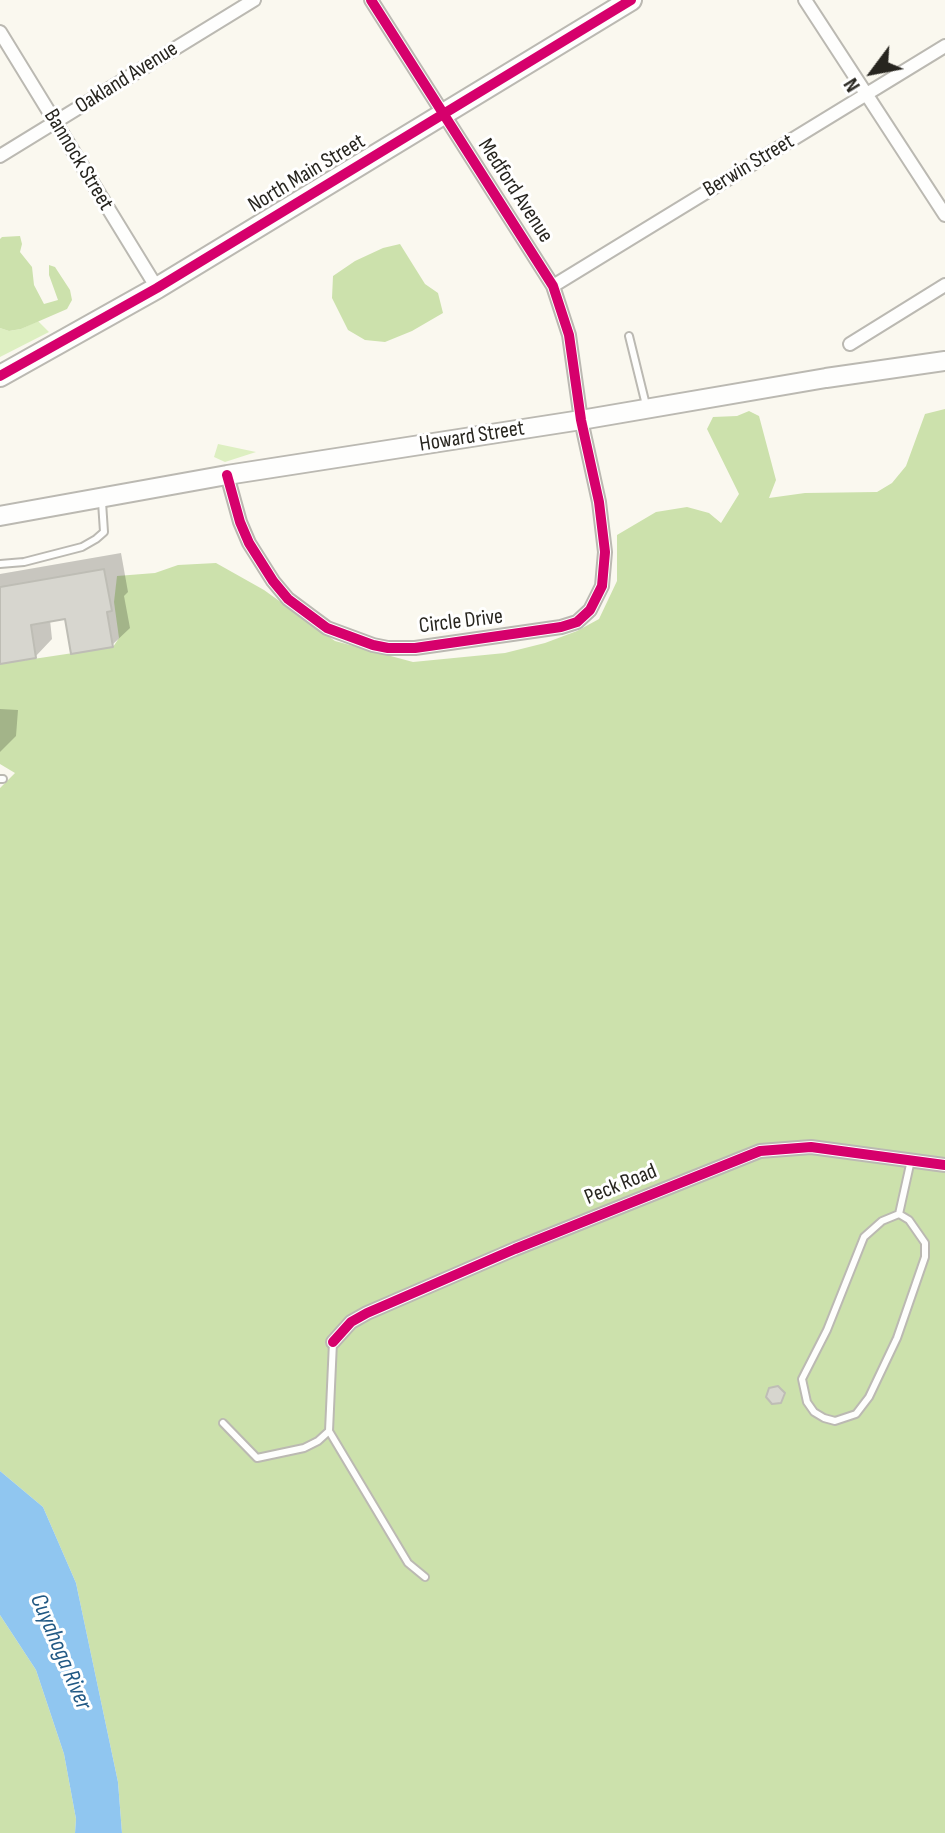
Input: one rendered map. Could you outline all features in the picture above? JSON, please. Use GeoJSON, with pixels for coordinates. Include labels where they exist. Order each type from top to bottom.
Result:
{"type":"FeatureCollection","features":[{"type":"Feature","properties":{"kind":"main road","name":"North Main Street"},"geometry":{"type":"LineString","coordinates":[[0,376],[157,288],[631,0]]}},
{"type":"Feature","properties":{"kind":"main road","name":"Howard Street"},"geometry":{"type":"LineString","coordinates":[[0,516],[227,475],[945,361]]}},
{"type":"Feature","properties":{"kind":"street","name":"Oakland Avenue"},"geometry":{"type":"LineString","coordinates":[[0,156],[254,0]]}},
{"type":"Feature","properties":{"kind":"street","name":"Medford Avenue"},"geometry":{"type":"LineString","coordinates":[[371,0],[553,286],[569,335],[581,420]]}},
{"type":"Feature","properties":{"kind":"street"},"geometry":{"type":"LineString","coordinates":[[805,0],[945,215]]}},
{"type":"Feature","properties":{"kind":"street","name":"Bannock Street"},"geometry":{"type":"LineString","coordinates":[[0,32],[157,288]]}},
{"type":"Feature","properties":{"kind":"street","name":"Berwin Street"},"geometry":{"type":"LineString","coordinates":[[553,286],[945,46]]}},
{"type":"Feature","properties":{"kind":"street"},"geometry":{"type":"LineString","coordinates":[[850,344],[945,285]]}},
{"type":"Feature","properties":{"kind":"street","name":"Circle Drive"},"geometry":{"type":"LineString","coordinates":[[227,475],[249,543],[288,599],[316,621],[353,639],[388,648],[491,639],[577,622],[597,600],[602,586],[605,552],[599,502],[581,420]]}},
{"type":"Feature","properties":{"kind":"street","name":"Peck Road"},"geometry":{"type":"LineString","coordinates":[[333,1342],[351,1322],[367,1313],[515,1249],[760,1151],[811,1147],[945,1165]]}},
{"type":"Feature","properties":{"kind":"lane"},"geometry":{"type":"LineString","coordinates":[[629,336],[647,408]]}},
{"type":"Feature","properties":{"kind":"lane"},"geometry":{"type":"LineString","coordinates":[[0,564],[24,562],[82,547],[96,539],[104,532],[102,498]]}},
{"type":"Feature","properties":{"kind":"lane"},"geometry":{"type":"LineString","coordinates":[[899,1214],[911,1160]]}},
{"type":"Feature","properties":{"kind":"lane"},"geometry":{"type":"LineString","coordinates":[[899,1214],[909,1220],[925,1243],[925,1257],[901,1327],[885,1367],[865,1404],[856,1414],[845,1419],[824,1418],[814,1412],[807,1402],[802,1379],[827,1330],[864,1237],[882,1221],[899,1214]]}},
{"type":"Feature","properties":{"kind":"lane"},"geometry":{"type":"LineString","coordinates":[[333,1342],[329,1431],[408,1563],[425,1577]]}},
{"type":"Feature","properties":{"kind":"lane"},"geometry":{"type":"LineString","coordinates":[[223,1423],[257,1458],[304,1448],[329,1431]]}},
{"type":"Feature","properties":{"kind":"green space"},"geometry":{"type":"Polygon","coordinates":[[[20,236],[20,252],[32,267],[34,285],[44,304],[58,300],[49,275],[49,265],[55,267],[70,290],[72,300],[67,309],[9,331],[0,328],[0,239],[20,236]]]}},
{"type":"Feature","properties":{"kind":"green space"},"geometry":{"type":"Polygon","coordinates":[[[400,244],[425,284],[438,293],[443,313],[385,342],[365,340],[348,330],[332,298],[333,276],[355,261],[400,244]]]}},
{"type":"Feature","properties":{"kind":"green space"},"geometry":{"type":"Polygon","coordinates":[[[38,321],[49,332],[0,357],[0,328],[9,331],[21,329],[38,321]]]}},
{"type":"Feature","properties":{"kind":"green space"},"geometry":{"type":"Polygon","coordinates":[[[945,409],[945,1833],[122,1833],[118,1782],[76,1583],[43,1507],[0,1471],[0,788],[15,773],[0,764],[0,664],[113,647],[119,638],[114,602],[117,576],[155,573],[178,565],[216,563],[264,590],[335,641],[413,662],[505,653],[545,643],[599,619],[617,581],[617,535],[656,512],[687,507],[709,513],[721,523],[739,494],[707,429],[713,417],[737,416],[749,411],[759,416],[776,480],[769,498],[805,493],[877,492],[892,483],[906,466],[925,414],[945,409]]]}},
{"type":"Feature","properties":{"kind":"green space"},"geometry":{"type":"Polygon","coordinates":[[[218,444],[256,452],[225,462],[214,457],[218,444]]]}},
{"type":"Feature","properties":{"kind":"green space"},"geometry":{"type":"Polygon","coordinates":[[[0,1615],[36,1670],[64,1754],[76,1819],[75,1833],[0,1833],[0,1615]]]}},
{"type":"Feature","properties":{"kind":"water","name":"Cuyahoga River"},"geometry":{"type":"Polygon","coordinates":[[[0,1471],[43,1507],[76,1583],[118,1782],[122,1833],[75,1833],[76,1819],[64,1754],[36,1670],[0,1615],[0,1471]]]}},
{"type":"Feature","properties":{"kind":"building"},"geometry":{"type":"Polygon","coordinates":[[[104,569],[112,611],[107,612],[113,647],[71,654],[65,619],[31,625],[36,658],[0,664],[0,587],[104,569]]]}},
{"type":"Feature","properties":{"kind":"building"},"geometry":{"type":"Polygon","coordinates":[[[778,1386],[785,1393],[781,1403],[772,1404],[766,1397],[769,1388],[778,1386]]]}},
{"type":"Feature","properties":{"kind":"cycle path"},"geometry":{"type":"LineString","coordinates":[[227,475],[249,543],[288,599],[327,628],[373,645],[415,648],[561,627],[577,622],[590,610],[602,586],[605,552],[599,502],[581,420],[569,335],[553,286],[371,0]]}},
{"type":"Feature","properties":{"kind":"cycle path"},"geometry":{"type":"LineString","coordinates":[[0,376],[157,288],[631,0]]}},
{"type":"Feature","properties":{"kind":"cycle path"},"geometry":{"type":"LineString","coordinates":[[333,1342],[351,1322],[367,1313],[515,1249],[760,1151],[811,1147],[945,1165]]}}]}
